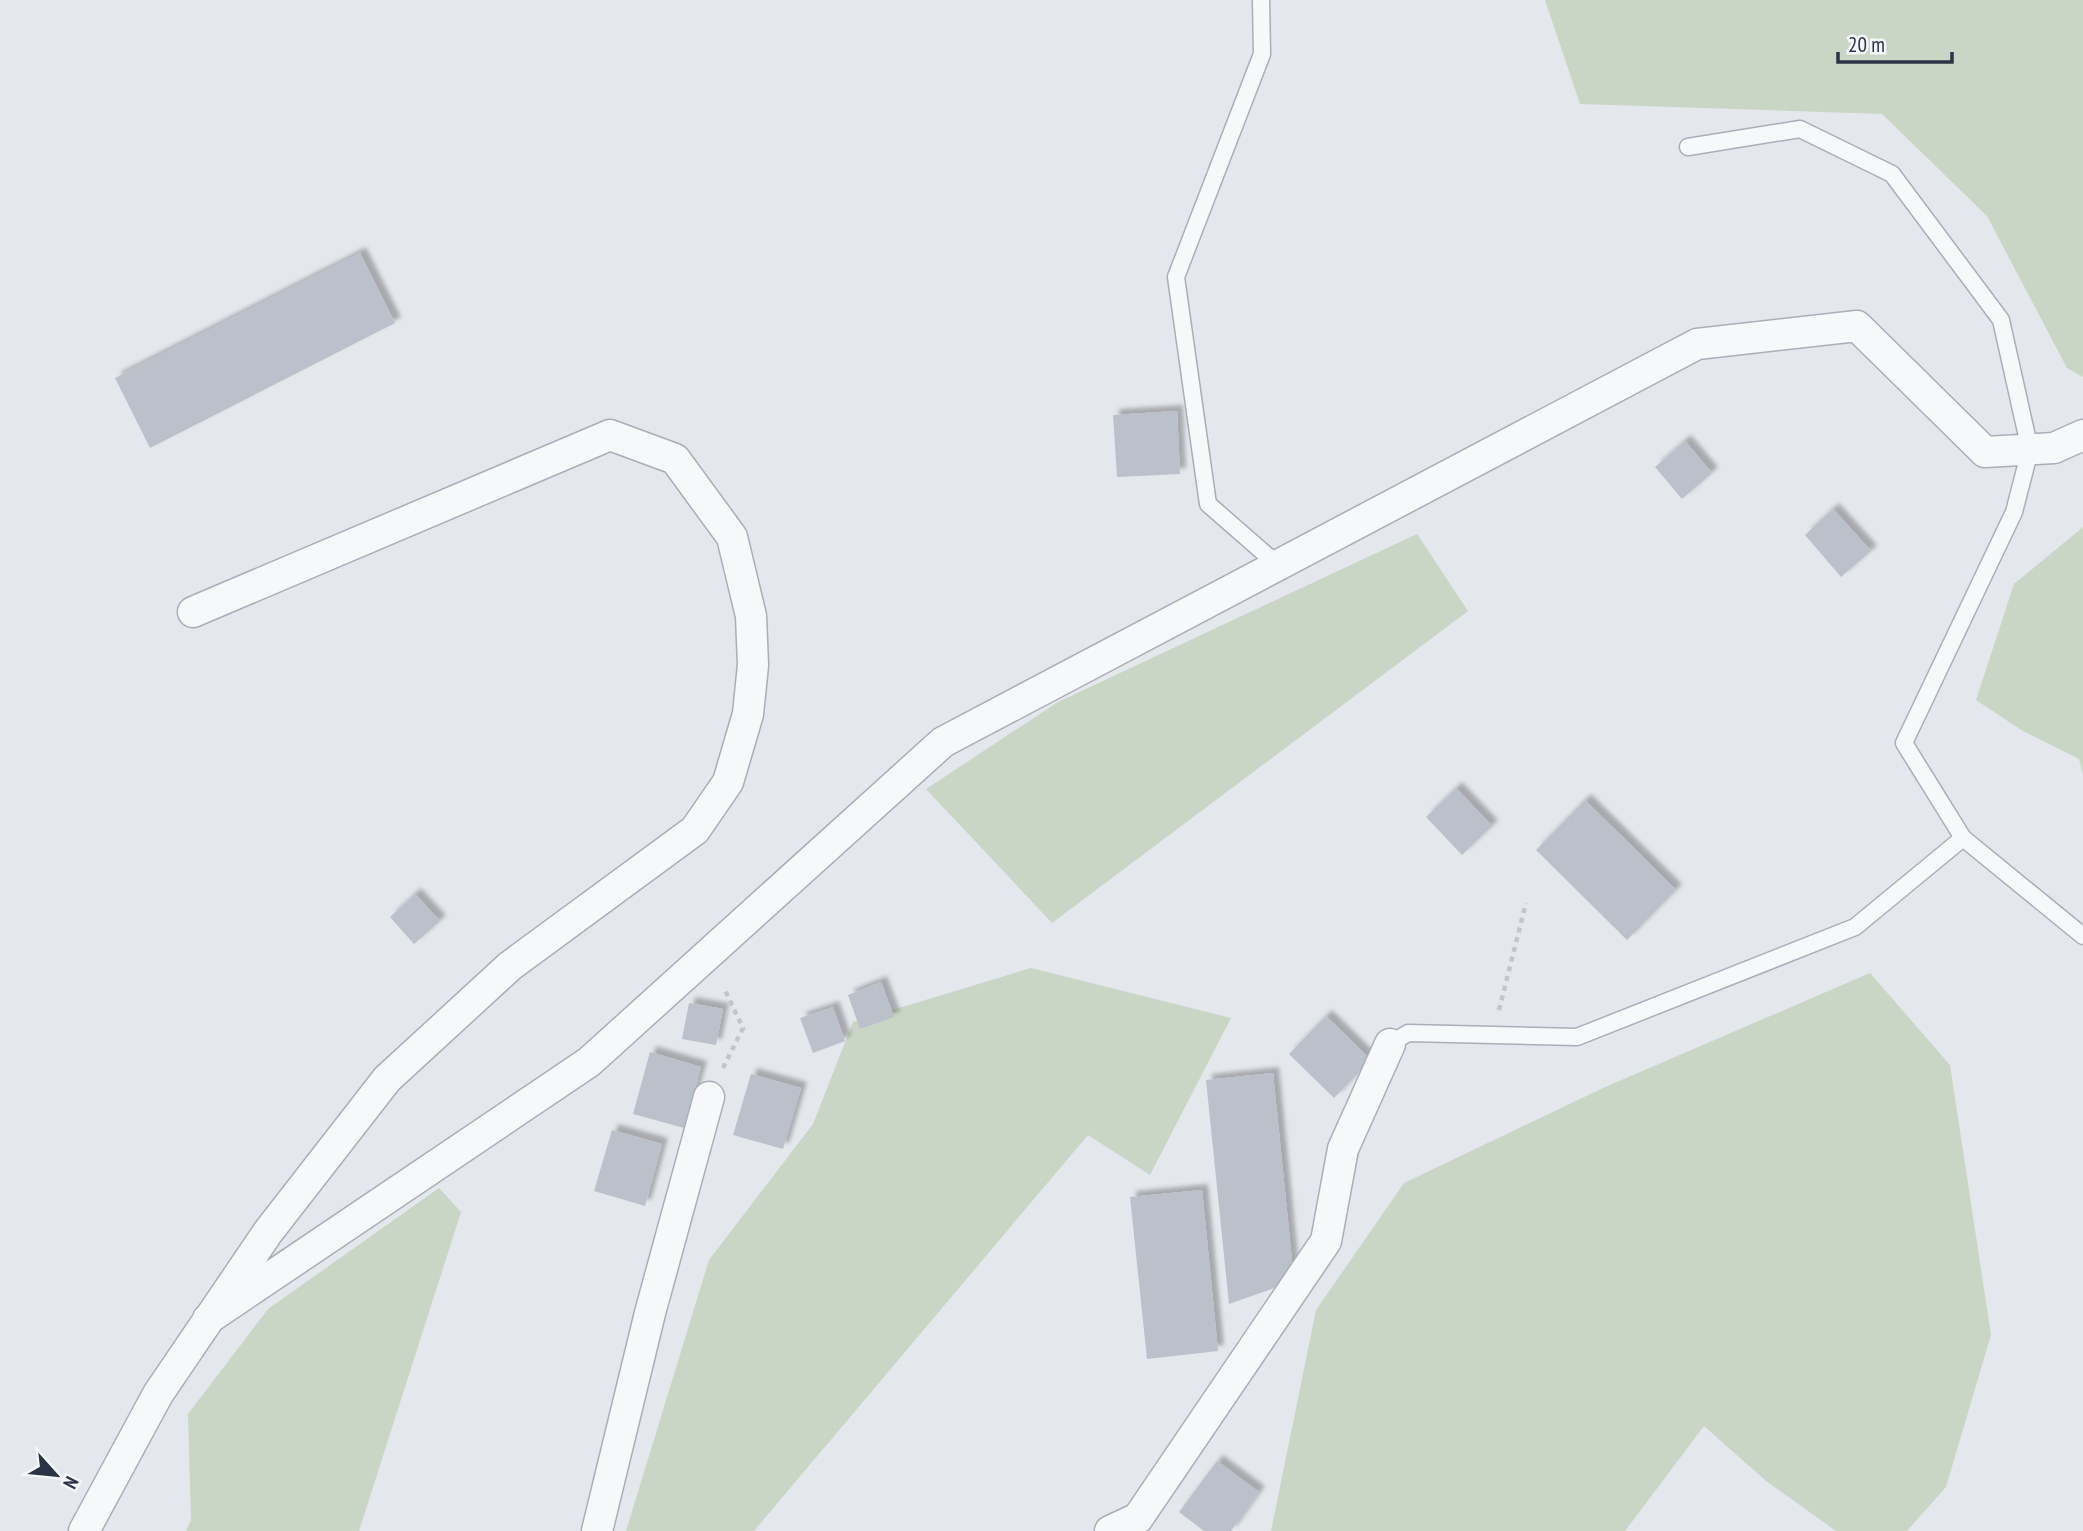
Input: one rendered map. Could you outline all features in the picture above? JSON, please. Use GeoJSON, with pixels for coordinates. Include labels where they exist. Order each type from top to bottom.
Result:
{"type":"FeatureCollection","features":[{"type":"Feature","properties":{"kind":"street"},"geometry":{"type":"LineString","coordinates":[[208,1319],[589,1062],[943,742],[1697,344],[1857,326],[1985,452],[2054,448],[2083,435]]}},
{"type":"Feature","properties":{"kind":"street"},"geometry":{"type":"LineString","coordinates":[[84,1531],[158,1394],[208,1319],[268,1232],[387,1079],[510,966],[695,830],[728,782],[748,714],[753,665],[751,617],[732,537],[675,459],[610,435],[193,612]]}},
{"type":"Feature","properties":{"kind":"street"},"geometry":{"type":"LineString","coordinates":[[1110,1531],[1138,1518],[1326,1241],[1343,1149],[1390,1044]]}},
{"type":"Feature","properties":{"kind":"street"},"geometry":{"type":"LineString","coordinates":[[597,1531],[650,1313],[709,1097]]}},
{"type":"Feature","properties":{"kind":"lane"},"geometry":{"type":"LineString","coordinates":[[1261,0],[1262,54],[1176,277],[1208,504],[1278,565]]}},
{"type":"Feature","properties":{"kind":"lane"},"geometry":{"type":"LineString","coordinates":[[1688,147],[1800,130],[1892,174],[2001,320],[2030,450],[2014,512],[1904,743],[1963,838],[2083,936]]}},
{"type":"Feature","properties":{"kind":"lane"},"geometry":{"type":"LineString","coordinates":[[1390,1044],[1408,1033],[1577,1037],[1855,927],[1963,838]]}},
{"type":"Feature","properties":{"kind":"path"},"geometry":{"type":"LineString","coordinates":[[1493,1035],[1527,903]]}},
{"type":"Feature","properties":{"kind":"path"},"geometry":{"type":"LineString","coordinates":[[708,954],[743,1028],[709,1097]]}},
{"type":"Feature","properties":{"kind":"green space"},"geometry":{"type":"Polygon","coordinates":[[[1545,0],[2083,0],[2083,377],[2067,368],[1987,216],[1882,114],[1580,104],[1545,0]]]}},
{"type":"Feature","properties":{"kind":"green space"},"geometry":{"type":"Polygon","coordinates":[[[2083,527],[2083,774],[2079,759],[2023,731],[1976,700],[2014,584],[2083,527]]]}},
{"type":"Feature","properties":{"kind":"green space"},"geometry":{"type":"Polygon","coordinates":[[[1417,534],[1468,611],[1052,923],[926,789],[1058,702],[1417,534]]]}},
{"type":"Feature","properties":{"kind":"green space"},"geometry":{"type":"Polygon","coordinates":[[[1031,968],[1231,1018],[1150,1175],[1088,1135],[754,1531],[626,1531],[709,1260],[813,1124],[853,1022],[1031,968]]]}},
{"type":"Feature","properties":{"kind":"green space"},"geometry":{"type":"Polygon","coordinates":[[[1870,973],[1950,1065],[1991,1335],[1946,1487],[1907,1531],[1836,1531],[1766,1481],[1704,1426],[1625,1531],[1271,1531],[1316,1310],[1404,1183],[1603,1088],[1870,973]]]}},
{"type":"Feature","properties":{"kind":"green space"},"geometry":{"type":"Polygon","coordinates":[[[439,1188],[461,1212],[359,1531],[186,1531],[191,1520],[188,1414],[268,1309],[439,1188]]]}},
{"type":"Feature","properties":{"kind":"building"},"geometry":{"type":"Polygon","coordinates":[[[360,253],[395,323],[150,448],[115,378],[360,253]]]}},
{"type":"Feature","properties":{"kind":"building"},"geometry":{"type":"Polygon","coordinates":[[[1177,411],[1180,474],[1117,477],[1113,415],[1177,411]]]}},
{"type":"Feature","properties":{"kind":"building"},"geometry":{"type":"Polygon","coordinates":[[[1685,441],[1712,473],[1682,499],[1655,467],[1685,441]]]}},
{"type":"Feature","properties":{"kind":"building"},"geometry":{"type":"Polygon","coordinates":[[[1833,509],[1871,551],[1841,577],[1805,535],[1833,509]]]}},
{"type":"Feature","properties":{"kind":"building"},"geometry":{"type":"Polygon","coordinates":[[[1456,788],[1492,826],[1462,855],[1426,817],[1456,788]]]}},
{"type":"Feature","properties":{"kind":"building"},"geometry":{"type":"Polygon","coordinates":[[[1585,800],[1676,890],[1627,940],[1536,850],[1585,800]]]}},
{"type":"Feature","properties":{"kind":"building"},"geometry":{"type":"Polygon","coordinates":[[[415,894],[440,921],[414,944],[390,917],[415,894]]]}},
{"type":"Feature","properties":{"kind":"building"},"geometry":{"type":"Polygon","coordinates":[[[881,982],[894,1017],[860,1029],[848,995],[881,982]]]}},
{"type":"Feature","properties":{"kind":"building"},"geometry":{"type":"Polygon","coordinates":[[[689,1003],[723,1009],[716,1045],[682,1039],[689,1003]]]}},
{"type":"Feature","properties":{"kind":"building"},"geometry":{"type":"Polygon","coordinates":[[[833,1007],[845,1041],[813,1053],[800,1018],[833,1007]]]}},
{"type":"Feature","properties":{"kind":"building"},"geometry":{"type":"Polygon","coordinates":[[[1326,1016],[1371,1060],[1334,1098],[1289,1054],[1326,1016]]]}},
{"type":"Feature","properties":{"kind":"building"},"geometry":{"type":"Polygon","coordinates":[[[650,1052],[701,1067],[684,1128],[633,1114],[650,1052]]]}},
{"type":"Feature","properties":{"kind":"building"},"geometry":{"type":"Polygon","coordinates":[[[1273,1073],[1294,1281],[1229,1304],[1206,1080],[1273,1073]]]}},
{"type":"Feature","properties":{"kind":"building"},"geometry":{"type":"Polygon","coordinates":[[[751,1074],[801,1088],[783,1149],[733,1135],[751,1074]]]}},
{"type":"Feature","properties":{"kind":"building"},"geometry":{"type":"Polygon","coordinates":[[[612,1130],[662,1144],[645,1206],[594,1191],[612,1130]]]}},
{"type":"Feature","properties":{"kind":"building"},"geometry":{"type":"Polygon","coordinates":[[[1202,1190],[1218,1351],[1147,1359],[1130,1197],[1202,1190]]]}},
{"type":"Feature","properties":{"kind":"building"},"geometry":{"type":"Polygon","coordinates":[[[1217,1461],[1259,1492],[1231,1531],[1204,1531],[1179,1512],[1217,1461]]]}}]}
